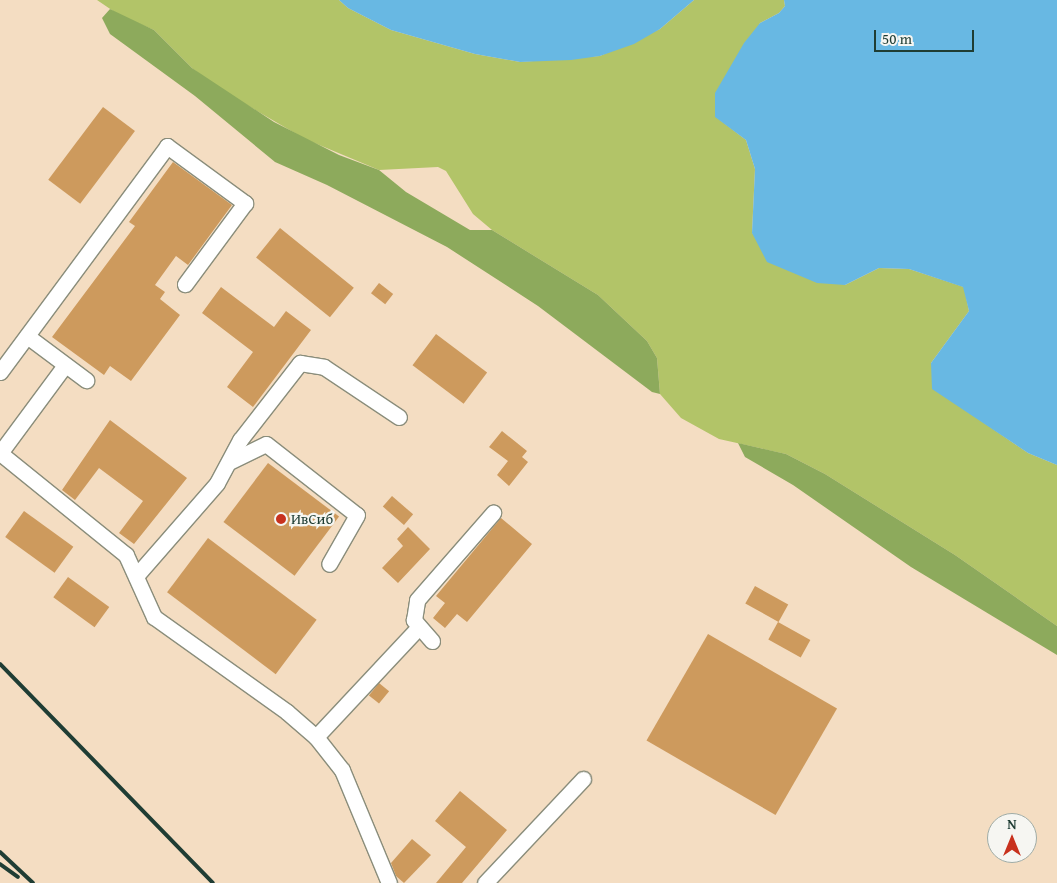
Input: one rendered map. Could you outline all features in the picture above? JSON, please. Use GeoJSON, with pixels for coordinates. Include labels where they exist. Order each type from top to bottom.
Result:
{"type":"FeatureCollection","features":[{"type":"Feature","properties":{"kind":"street"},"geometry":{"type":"LineString","coordinates":[[0,372],[167,146],[245,203],[185,284]]}},
{"type":"Feature","properties":{"kind":"street"},"geometry":{"type":"LineString","coordinates":[[26,336],[86,380]]}},
{"type":"Feature","properties":{"kind":"street"},"geometry":{"type":"LineString","coordinates":[[136,576],[217,483],[240,440],[300,363],[324,367],[399,418]]}},
{"type":"Feature","properties":{"kind":"street"},"geometry":{"type":"LineString","coordinates":[[65,365],[0,453],[126,555],[154,617],[287,712],[316,738],[342,770],[390,883]]}},
{"type":"Feature","properties":{"kind":"street"},"geometry":{"type":"LineString","coordinates":[[229,462],[266,444],[357,515],[329,564]]}},
{"type":"Feature","properties":{"kind":"street"},"geometry":{"type":"LineString","coordinates":[[432,641],[418,628],[414,610],[417,600],[493,512]]}},
{"type":"Feature","properties":{"kind":"street"},"geometry":{"type":"LineString","coordinates":[[316,738],[418,628]]}},
{"type":"Feature","properties":{"kind":"street"},"geometry":{"type":"LineString","coordinates":[[485,883],[583,779]]}},
{"type":"Feature","properties":{"kind":"green space"},"geometry":{"type":"Polygon","coordinates":[[[97,0],[339,0],[348,8],[391,30],[475,54],[520,62],[600,56],[660,29],[694,0],[784,0],[785,6],[779,13],[760,23],[716,117],[746,140],[755,169],[752,233],[845,285],[879,268],[909,269],[964,287],[969,311],[931,363],[971,414],[1028,453],[1057,465],[1057,626],[955,555],[825,474],[786,454],[719,439],[681,418],[660,394],[657,358],[647,341],[598,295],[492,230],[473,214],[446,171],[438,167],[379,170],[305,139],[216,87],[192,68],[154,30],[119,15],[97,0]]]}},
{"type":"Feature","properties":{"kind":"green space"},"geometry":{"type":"Polygon","coordinates":[[[110,9],[154,30],[192,68],[274,122],[339,155],[379,170],[406,192],[470,230],[492,230],[598,295],[647,341],[657,358],[660,394],[652,392],[538,306],[447,247],[327,185],[275,162],[195,96],[110,34],[102,18],[110,9]]]}},
{"type":"Feature","properties":{"kind":"green space"},"geometry":{"type":"Polygon","coordinates":[[[738,443],[786,454],[825,474],[955,555],[1057,626],[1057,655],[911,567],[793,485],[745,457],[738,443]]]}},
{"type":"Feature","properties":{"kind":"water"},"geometry":{"type":"Polygon","coordinates":[[[339,0],[694,0],[660,29],[634,44],[600,56],[571,60],[520,62],[475,54],[391,30],[348,8],[339,0]]]}},
{"type":"Feature","properties":{"kind":"water"},"geometry":{"type":"Polygon","coordinates":[[[784,0],[1057,0],[1057,465],[1028,453],[932,389],[931,363],[969,311],[963,287],[909,269],[879,268],[845,285],[817,283],[767,262],[752,233],[755,169],[746,140],[715,117],[715,93],[744,43],[760,23],[779,13],[785,6],[784,0]]]}},
{"type":"Feature","properties":{"kind":"building"},"geometry":{"type":"Polygon","coordinates":[[[103,107],[135,131],[80,204],[48,180],[103,107]]]}},
{"type":"Feature","properties":{"kind":"building"},"geometry":{"type":"Polygon","coordinates":[[[173,162],[232,205],[188,265],[176,256],[155,285],[165,292],[160,299],[180,315],[131,381],[110,366],[104,375],[52,337],[135,226],[129,222],[173,162]]]}},
{"type":"Feature","properties":{"kind":"building"},"geometry":{"type":"Polygon","coordinates":[[[280,228],[354,288],[330,317],[256,258],[280,228]]]}},
{"type":"Feature","properties":{"kind":"building"},"geometry":{"type":"Polygon","coordinates":[[[379,283],[393,294],[385,304],[371,293],[379,283]]]}},
{"type":"Feature","properties":{"kind":"building"},"geometry":{"type":"Polygon","coordinates":[[[221,287],[274,327],[286,311],[311,330],[253,407],[227,387],[253,352],[202,313],[221,287]]]}},
{"type":"Feature","properties":{"kind":"building"},"geometry":{"type":"Polygon","coordinates":[[[436,334],[487,373],[464,404],[413,365],[436,334]]]}},
{"type":"Feature","properties":{"kind":"building"},"geometry":{"type":"Polygon","coordinates":[[[110,420],[187,478],[134,544],[119,533],[143,501],[99,468],[75,500],[62,490],[110,420]]]}},
{"type":"Feature","properties":{"kind":"building"},"geometry":{"type":"Polygon","coordinates":[[[502,431],[527,451],[522,457],[528,462],[509,486],[497,475],[508,461],[489,447],[502,431]]]}},
{"type":"Feature","properties":{"kind":"building"},"geometry":{"type":"Polygon","coordinates":[[[268,463],[339,517],[295,576],[223,522],[268,463]]]}},
{"type":"Feature","properties":{"kind":"building"},"geometry":{"type":"Polygon","coordinates":[[[392,496],[413,514],[404,525],[383,507],[392,496]]]}},
{"type":"Feature","properties":{"kind":"building"},"geometry":{"type":"Polygon","coordinates":[[[24,511],[73,547],[55,573],[5,537],[24,511]]]}},
{"type":"Feature","properties":{"kind":"building"},"geometry":{"type":"Polygon","coordinates":[[[501,518],[532,544],[467,622],[457,614],[445,628],[433,618],[445,603],[436,596],[501,518]]]}},
{"type":"Feature","properties":{"kind":"building"},"geometry":{"type":"Polygon","coordinates":[[[408,527],[430,549],[398,583],[382,568],[403,546],[397,539],[408,527]]]}},
{"type":"Feature","properties":{"kind":"building"},"geometry":{"type":"Polygon","coordinates":[[[208,538],[317,620],[276,674],[167,592],[208,538]]]}},
{"type":"Feature","properties":{"kind":"building"},"geometry":{"type":"Polygon","coordinates":[[[68,577],[109,607],[95,627],[53,597],[68,577]]]}},
{"type":"Feature","properties":{"kind":"building"},"geometry":{"type":"Polygon","coordinates":[[[755,586],[788,604],[779,622],[745,603],[755,586]]]}},
{"type":"Feature","properties":{"kind":"building"},"geometry":{"type":"Polygon","coordinates":[[[778,622],[810,640],[801,657],[768,639],[778,622]]]}},
{"type":"Feature","properties":{"kind":"building"},"geometry":{"type":"Polygon","coordinates":[[[708,634],[837,708],[776,815],[646,741],[708,634]]]}},
{"type":"Feature","properties":{"kind":"building"},"geometry":{"type":"Polygon","coordinates":[[[379,683],[389,691],[379,704],[369,695],[379,683]]]}},
{"type":"Feature","properties":{"kind":"building"},"geometry":{"type":"Polygon","coordinates":[[[460,791],[507,830],[462,883],[436,883],[466,847],[435,821],[460,791]]]}},
{"type":"Feature","properties":{"kind":"building"},"geometry":{"type":"Polygon","coordinates":[[[412,839],[431,855],[404,883],[396,876],[391,863],[412,839]]]}},
{"type":"Feature","properties":{"kind":"railway"},"geometry":{"type":"LineString","coordinates":[[0,664],[213,883]]}},
{"type":"Feature","properties":{"kind":"railway"},"geometry":{"type":"LineString","coordinates":[[0,852],[33,883]]}},
{"type":"Feature","properties":{"kind":"railway"},"geometry":{"type":"LineString","coordinates":[[0,864],[18,877]]}},
{"type":"Feature","properties":{"kind":"place","name":"ИвСиб"},"geometry":{"type":"Point","coordinates":[281,519]}}]}
